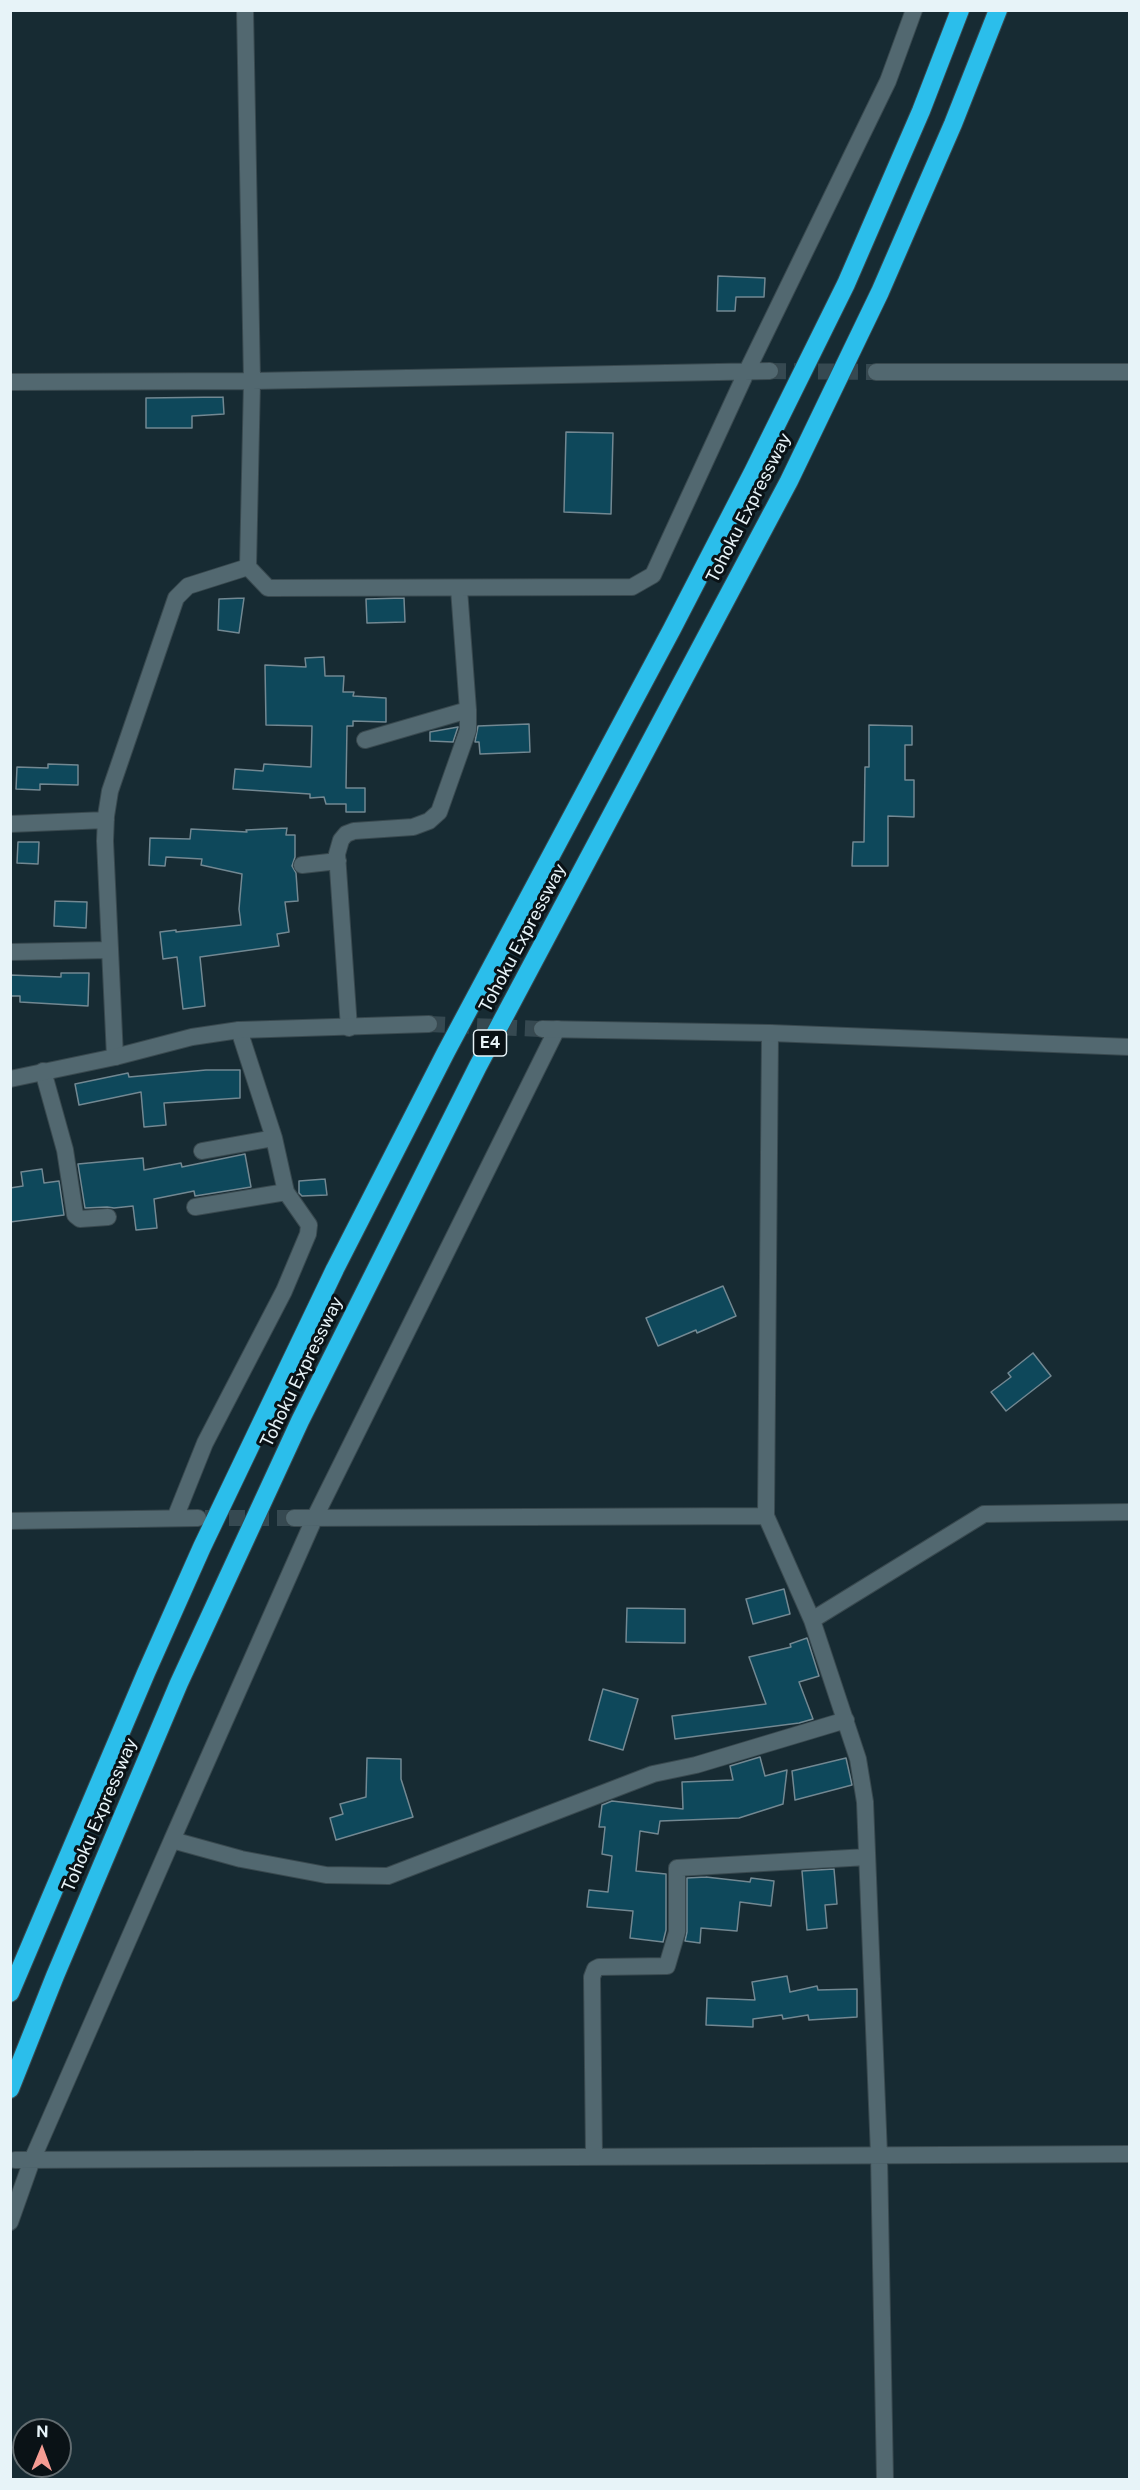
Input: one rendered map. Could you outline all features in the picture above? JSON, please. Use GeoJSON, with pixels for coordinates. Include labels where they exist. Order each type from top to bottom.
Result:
{"type":"FeatureCollection","features":[{"type":"Feature","properties":{"kind":"highway","name":"Tohoku Expressway"},"geometry":{"type":"LineString","coordinates":[[10,1993],[202,1547],[335,1269],[758,462],[846,284],[921,111],[960,10]]}},
{"type":"Feature","properties":{"kind":"highway","name":"Tohoku Expressway"},"geometry":{"type":"LineString","coordinates":[[10,2089],[55,1976],[179,1683],[300,1421],[484,1056],[789,481],[880,292],[953,124],[998,10]]}},
{"type":"Feature","properties":{"kind":"street"},"geometry":{"type":"LineString","coordinates":[[245,10],[252,381],[248,567],[268,588],[459,589],[632,587],[653,575],[746,373],[888,81],[914,10]]}},
{"type":"Feature","properties":{"kind":"street"},"geometry":{"type":"LineString","coordinates":[[10,382],[252,381],[770,371]]}},
{"type":"Feature","properties":{"kind":"street"},"geometry":{"type":"LineString","coordinates":[[876,372],[1130,372]]}},
{"type":"Feature","properties":{"kind":"street"},"geometry":{"type":"LineString","coordinates":[[115,1057],[106,820],[110,791],[176,598],[188,586],[248,567]]}},
{"type":"Feature","properties":{"kind":"street"},"geometry":{"type":"LineString","coordinates":[[349,1028],[337,854],[341,840],[346,834],[354,831],[422,825],[439,812],[468,730],[459,589]]}},
{"type":"Feature","properties":{"kind":"street"},"geometry":{"type":"LineString","coordinates":[[365,740],[468,710]]}},
{"type":"Feature","properties":{"kind":"street"},"geometry":{"type":"LineString","coordinates":[[10,824],[106,820]]}},
{"type":"Feature","properties":{"kind":"street"},"geometry":{"type":"LineString","coordinates":[[302,865],[338,861]]}},
{"type":"Feature","properties":{"kind":"street"},"geometry":{"type":"LineString","coordinates":[[10,952],[110,950]]}},
{"type":"Feature","properties":{"kind":"street"},"geometry":{"type":"LineString","coordinates":[[10,1079],[115,1057],[192,1037],[239,1030],[305,1026],[349,1028],[429,1024]]}},
{"type":"Feature","properties":{"kind":"street"},"geometry":{"type":"LineString","coordinates":[[10,2222],[32,2160],[180,1819],[315,1517],[550,1029],[770,1033],[1130,1047]]}},
{"type":"Feature","properties":{"kind":"street"},"geometry":{"type":"LineString","coordinates":[[175,1518],[205,1443],[284,1291],[308,1234],[309,1225],[286,1192],[274,1138],[239,1030]]}},
{"type":"Feature","properties":{"kind":"street"},"geometry":{"type":"LineString","coordinates":[[770,1033],[766,1516],[812,1620],[858,1759],[865,1802],[879,2155],[885,2480]]}},
{"type":"Feature","properties":{"kind":"street"},"geometry":{"type":"LineString","coordinates":[[43,1071],[64,1150],[75,1215],[80,1219],[108,1218]]}},
{"type":"Feature","properties":{"kind":"street"},"geometry":{"type":"LineString","coordinates":[[202,1151],[274,1138]]}},
{"type":"Feature","properties":{"kind":"street"},"geometry":{"type":"LineString","coordinates":[[195,1207],[286,1192]]}},
{"type":"Feature","properties":{"kind":"street"},"geometry":{"type":"LineString","coordinates":[[812,1620],[984,1514],[1130,1512]]}},
{"type":"Feature","properties":{"kind":"street"},"geometry":{"type":"LineString","coordinates":[[294,1518],[766,1516]]}},
{"type":"Feature","properties":{"kind":"street"},"geometry":{"type":"LineString","coordinates":[[10,1521],[198,1518]]}},
{"type":"Feature","properties":{"kind":"street"},"geometry":{"type":"LineString","coordinates":[[172,1840],[241,1859],[326,1875],[388,1876],[653,1774],[696,1766],[846,1720]]}},
{"type":"Feature","properties":{"kind":"street"},"geometry":{"type":"LineString","coordinates":[[594,2157],[592,1977],[595,1969],[599,1967],[667,1966],[677,1932],[677,1868],[867,1857]]}},
{"type":"Feature","properties":{"kind":"street"},"geometry":{"type":"LineString","coordinates":[[15,2160],[1130,2154]]}},
{"type":"Feature","properties":{"kind":"building"},"geometry":{"type":"Polygon","coordinates":[[[718,276],[765,278],[764,297],[736,297],[735,311],[717,311],[718,276]]]}},
{"type":"Feature","properties":{"kind":"building"},"geometry":{"type":"Polygon","coordinates":[[[223,397],[224,414],[192,416],[192,428],[146,428],[146,398],[223,397]]]}},
{"type":"Feature","properties":{"kind":"building"},"geometry":{"type":"Polygon","coordinates":[[[566,432],[613,433],[611,514],[564,512],[566,432]]]}},
{"type":"Feature","properties":{"kind":"building"},"geometry":{"type":"Polygon","coordinates":[[[244,598],[239,633],[218,630],[219,599],[244,598]]]}},
{"type":"Feature","properties":{"kind":"building"},"geometry":{"type":"Polygon","coordinates":[[[404,598],[405,622],[367,623],[366,599],[404,598]]]}},
{"type":"Feature","properties":{"kind":"building"},"geometry":{"type":"Polygon","coordinates":[[[324,657],[325,676],[344,676],[343,692],[354,692],[353,696],[386,698],[386,722],[353,721],[353,726],[347,726],[346,788],[365,788],[365,812],[346,812],[346,804],[326,804],[324,797],[310,798],[310,794],[233,789],[235,769],[263,771],[264,764],[311,767],[312,726],[266,725],[265,665],[306,667],[305,658],[324,657]]]}},
{"type":"Feature","properties":{"kind":"building"},"geometry":{"type":"Polygon","coordinates":[[[529,724],[530,752],[480,754],[479,742],[475,742],[478,726],[529,724]]]}},
{"type":"Feature","properties":{"kind":"building"},"geometry":{"type":"Polygon","coordinates":[[[869,725],[912,726],[912,745],[905,745],[905,780],[914,780],[914,817],[888,816],[888,866],[852,866],[853,842],[864,842],[865,767],[869,767],[869,725]]]}},
{"type":"Feature","properties":{"kind":"building"},"geometry":{"type":"Polygon","coordinates":[[[458,727],[453,742],[430,741],[430,732],[458,727]]]}},
{"type":"Feature","properties":{"kind":"building"},"geometry":{"type":"Polygon","coordinates":[[[48,764],[78,765],[78,785],[40,784],[40,790],[16,789],[17,767],[48,768],[48,764]]]}},
{"type":"Feature","properties":{"kind":"building"},"geometry":{"type":"Polygon","coordinates":[[[287,828],[286,835],[295,835],[295,857],[292,866],[296,873],[298,901],[285,902],[289,932],[277,934],[279,946],[200,957],[205,1006],[183,1009],[177,957],[163,959],[160,932],[241,925],[239,909],[242,874],[201,865],[202,859],[166,857],[165,866],[149,865],[150,838],[190,839],[191,829],[247,832],[246,830],[287,828]]]}},
{"type":"Feature","properties":{"kind":"building"},"geometry":{"type":"Polygon","coordinates":[[[18,842],[39,842],[38,864],[17,863],[18,842]]]}},
{"type":"Feature","properties":{"kind":"building"},"geometry":{"type":"Polygon","coordinates":[[[55,901],[87,902],[86,928],[54,926],[55,901]]]}},
{"type":"Feature","properties":{"kind":"building"},"geometry":{"type":"Polygon","coordinates":[[[61,973],[89,973],[88,1006],[20,1002],[20,996],[10,996],[10,975],[61,977],[61,973]]]}},
{"type":"Feature","properties":{"kind":"building"},"geometry":{"type":"Polygon","coordinates":[[[206,1070],[240,1070],[240,1098],[164,1103],[166,1125],[144,1127],[141,1092],[79,1105],[75,1084],[128,1073],[129,1077],[206,1070]]]}},
{"type":"Feature","properties":{"kind":"building"},"geometry":{"type":"Polygon","coordinates":[[[245,1154],[251,1187],[195,1196],[194,1191],[154,1199],[157,1228],[136,1230],[133,1206],[85,1208],[78,1164],[143,1158],[144,1170],[181,1163],[182,1167],[245,1154]]]}},
{"type":"Feature","properties":{"kind":"building"},"geometry":{"type":"Polygon","coordinates":[[[42,1169],[44,1183],[59,1181],[64,1215],[10,1222],[10,1188],[23,1186],[21,1172],[42,1169]]]}},
{"type":"Feature","properties":{"kind":"building"},"geometry":{"type":"Polygon","coordinates":[[[325,1179],[327,1195],[302,1196],[299,1193],[299,1181],[325,1179]]]}},
{"type":"Feature","properties":{"kind":"building"},"geometry":{"type":"Polygon","coordinates":[[[723,1286],[736,1316],[697,1333],[696,1330],[658,1346],[646,1318],[723,1286]]]}},
{"type":"Feature","properties":{"kind":"building"},"geometry":{"type":"Polygon","coordinates":[[[1033,1353],[1051,1376],[1006,1411],[991,1392],[1011,1377],[1008,1373],[1033,1353]]]}},
{"type":"Feature","properties":{"kind":"building"},"geometry":{"type":"Polygon","coordinates":[[[784,1589],[790,1614],[753,1624],[746,1599],[784,1589]]]}},
{"type":"Feature","properties":{"kind":"building"},"geometry":{"type":"Polygon","coordinates":[[[627,1608],[685,1609],[685,1643],[626,1642],[627,1608]]]}},
{"type":"Feature","properties":{"kind":"building"},"geometry":{"type":"Polygon","coordinates":[[[807,1638],[819,1676],[799,1682],[813,1719],[799,1723],[675,1739],[672,1716],[766,1704],[749,1657],[791,1647],[790,1644],[807,1638]]]}},
{"type":"Feature","properties":{"kind":"building"},"geometry":{"type":"Polygon","coordinates":[[[603,1689],[638,1699],[623,1750],[589,1740],[603,1689]]]}},
{"type":"Feature","properties":{"kind":"building"},"geometry":{"type":"Polygon","coordinates":[[[760,1757],[765,1776],[787,1770],[783,1804],[739,1818],[660,1821],[658,1834],[640,1831],[636,1871],[666,1874],[666,1930],[663,1942],[630,1938],[633,1911],[587,1907],[589,1890],[608,1892],[612,1856],[602,1854],[605,1827],[599,1827],[602,1805],[612,1801],[683,1809],[682,1782],[733,1780],[730,1766],[760,1757]]]}},
{"type":"Feature","properties":{"kind":"building"},"geometry":{"type":"Polygon","coordinates":[[[367,1758],[401,1759],[401,1779],[413,1817],[336,1840],[330,1818],[343,1814],[340,1804],[366,1797],[367,1758]]]}},
{"type":"Feature","properties":{"kind":"building"},"geometry":{"type":"Polygon","coordinates":[[[846,1758],[852,1785],[795,1800],[792,1771],[846,1758]]]}},
{"type":"Feature","properties":{"kind":"building"},"geometry":{"type":"Polygon","coordinates":[[[834,1869],[837,1904],[825,1905],[827,1928],[807,1930],[802,1871],[834,1869]]]}},
{"type":"Feature","properties":{"kind":"building"},"geometry":{"type":"Polygon","coordinates":[[[706,1877],[750,1882],[751,1878],[774,1881],[771,1906],[740,1902],[737,1931],[701,1928],[700,1943],[685,1941],[687,1878],[706,1877]]]}},
{"type":"Feature","properties":{"kind":"building"},"geometry":{"type":"Polygon","coordinates":[[[787,1976],[790,1992],[817,1986],[818,1990],[857,1989],[857,2017],[809,2020],[808,2015],[783,2019],[782,2015],[753,2019],[753,2027],[706,2025],[707,1998],[755,2000],[752,1982],[787,1976]]]}},
{"type":"Feature","properties":{"kind":"tunnel"},"geometry":{"type":"LineString","coordinates":[[770,371],[876,372]]}},
{"type":"Feature","properties":{"kind":"tunnel"},"geometry":{"type":"LineString","coordinates":[[429,1024],[542,1029]]}},
{"type":"Feature","properties":{"kind":"tunnel"},"geometry":{"type":"LineString","coordinates":[[205,1518],[294,1518]]}}]}
